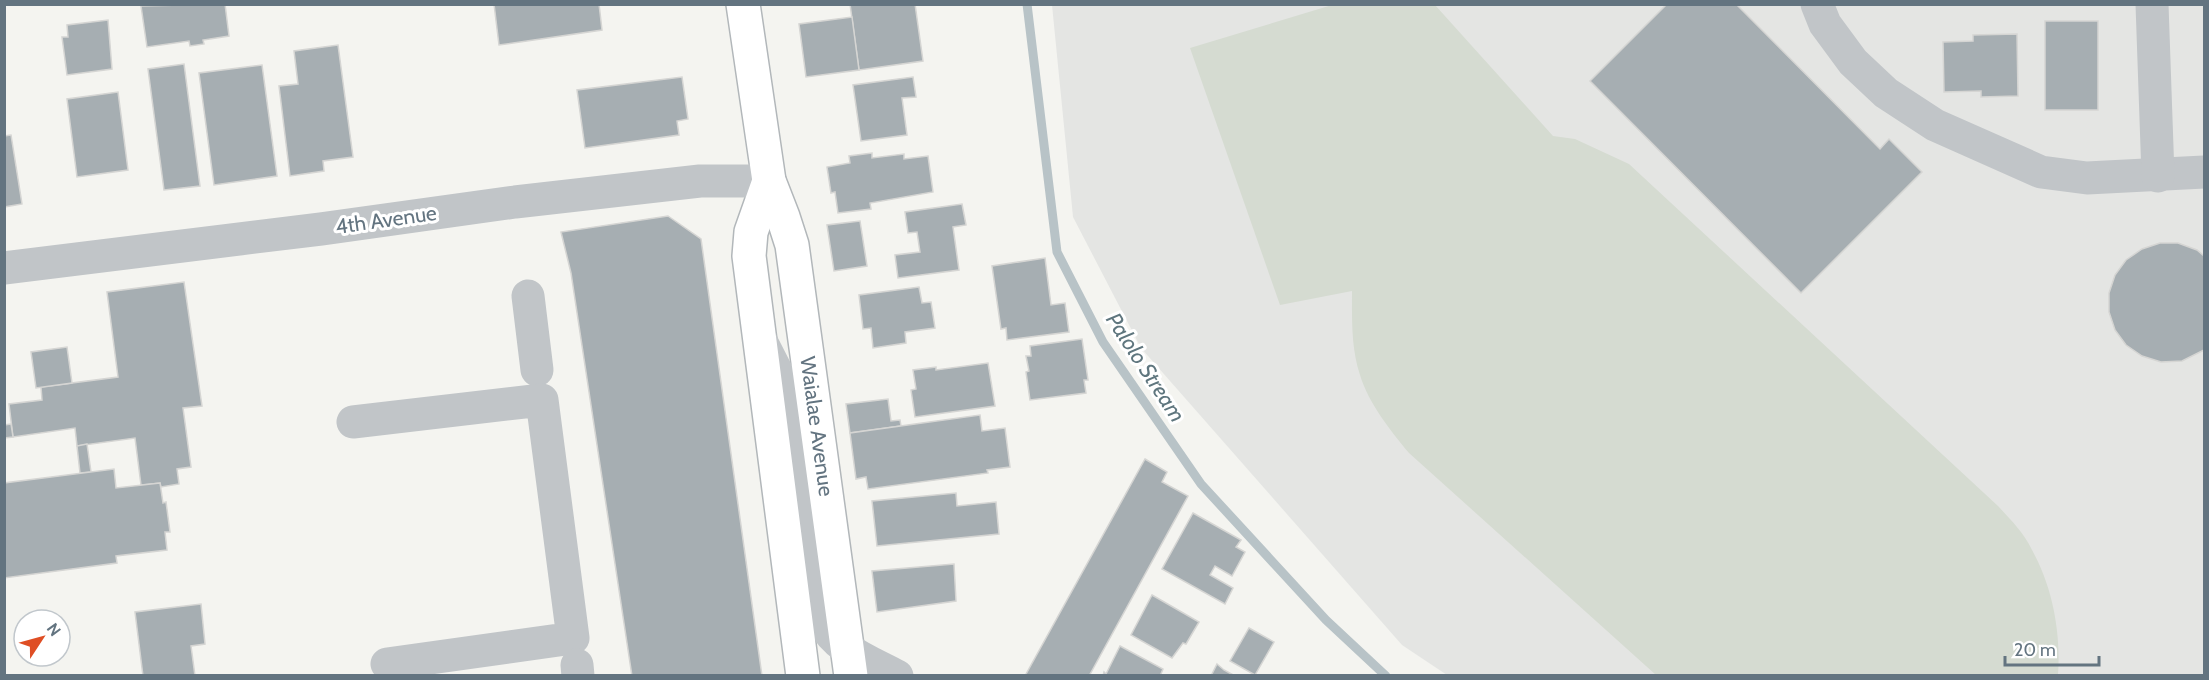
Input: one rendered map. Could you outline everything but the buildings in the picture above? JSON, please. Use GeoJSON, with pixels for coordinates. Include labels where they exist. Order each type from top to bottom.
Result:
{"type":"FeatureCollection","features":[{"type":"Feature","properties":{"kind":"main road","name":"Waialae Avenue"},"geometry":{"type":"LineString","coordinates":[[743,4],[768,181],[792,245],[850,663]]}},
{"type":"Feature","properties":{"kind":"main road","name":"Waialae Avenue"},"geometry":{"type":"LineString","coordinates":[[768,181],[748,243],[803,675]]}},
{"type":"Feature","properties":{"kind":"street"},"geometry":{"type":"LineString","coordinates":[[1817,4],[1825,24],[1853,62],[1886,93],[1935,125],[2041,172],[2087,178],[2205,172]]}},
{"type":"Feature","properties":{"kind":"street"},"geometry":{"type":"LineString","coordinates":[[2152,4],[2158,176]]}},
{"type":"Feature","properties":{"kind":"street","name":"4th Avenue"},"geometry":{"type":"LineString","coordinates":[[4,268],[321,229],[526,200],[700,181],[768,181]]}},
{"type":"Feature","properties":{"kind":"street"},"geometry":{"type":"LineString","coordinates":[[387,664],[576,659],[528,296]]}},
{"type":"Feature","properties":{"kind":"street"},"geometry":{"type":"LineString","coordinates":[[759,336],[785,388],[794,414],[821,620],[850,663],[897,675]]}},
{"type":"Feature","properties":{"kind":"street"},"geometry":{"type":"LineString","coordinates":[[353,422],[539,385]]}},
{"type":"Feature","properties":{"kind":"shaded area"},"geometry":{"type":"Polygon","coordinates":[[[1052,5],[2204,5],[2204,675],[1447,675],[1402,645],[1141,348],[1073,217],[1052,5]]]}},
{"type":"Feature","properties":{"kind":"shaded area"},"geometry":{"type":"Polygon","coordinates":[[[1332,5],[1435,5],[1553,136],[1575,139],[1629,164],[1998,506],[2017,527],[2029,544],[2050,595],[2057,627],[2058,675],[1656,675],[1409,453],[1374,406],[1360,375],[1352,323],[1352,291],[1280,305],[1190,48],[1332,5]]]}},
{"type":"Feature","properties":{"kind":"waterway","name":"Palolo Stream"},"geometry":{"type":"LineString","coordinates":[[1027,4],[1057,252],[1103,342],[1201,484],[1326,620],[1386,676]]}}]}
